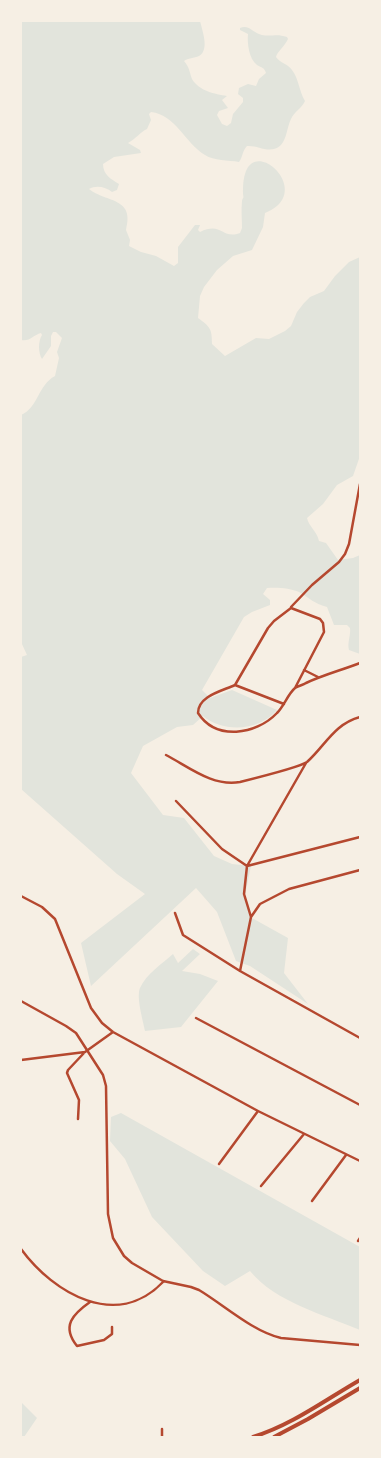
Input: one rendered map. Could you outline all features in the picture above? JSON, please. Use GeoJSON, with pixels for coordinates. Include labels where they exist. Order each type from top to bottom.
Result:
{"type":"FeatureCollection","features":[{"type":"Feature","properties":{"kind":"highway"},"geometry":{"type":"LineString","coordinates":[[254,1437],[270,1432],[360,1380]]}},
{"type":"Feature","properties":{"kind":"highway"},"geometry":{"type":"LineString","coordinates":[[274,1437],[360,1388]]}},
{"type":"Feature","properties":{"kind":"street"},"geometry":{"type":"LineString","coordinates":[[291,608],[320,619],[325,627],[295,688],[284,704],[266,722],[246,730],[227,732],[209,726],[198,713],[201,702],[207,697],[235,685],[274,620],[291,608],[345,554],[349,544],[360,484]]}},
{"type":"Feature","properties":{"kind":"street"},"geometry":{"type":"LineString","coordinates":[[295,688],[318,677],[360,663]]}},
{"type":"Feature","properties":{"kind":"street"},"geometry":{"type":"LineString","coordinates":[[304,670],[318,677]]}},
{"type":"Feature","properties":{"kind":"street"},"geometry":{"type":"LineString","coordinates":[[235,685],[284,704]]}},
{"type":"Feature","properties":{"kind":"street"},"geometry":{"type":"LineString","coordinates":[[251,917],[244,894],[247,866],[306,763],[334,731],[343,724],[360,717]]}},
{"type":"Feature","properties":{"kind":"street"},"geometry":{"type":"LineString","coordinates":[[166,755],[217,782],[229,784],[306,763]]}},
{"type":"Feature","properties":{"kind":"street"},"geometry":{"type":"LineString","coordinates":[[176,801],[222,848],[247,866]]}},
{"type":"Feature","properties":{"kind":"street"},"geometry":{"type":"LineString","coordinates":[[247,866],[360,837]]}},
{"type":"Feature","properties":{"kind":"street"},"geometry":{"type":"LineString","coordinates":[[240,971],[251,917],[260,904],[289,889],[360,870]]}},
{"type":"Feature","properties":{"kind":"street"},"geometry":{"type":"LineString","coordinates":[[21,896],[42,907],[55,919],[84,995],[102,1023],[113,1032],[258,1111],[360,1161]]}},
{"type":"Feature","properties":{"kind":"street"},"geometry":{"type":"LineString","coordinates":[[175,913],[183,935],[240,971],[360,1038]]}},
{"type":"Feature","properties":{"kind":"street"},"geometry":{"type":"LineString","coordinates":[[21,1001],[66,1026],[76,1034],[103,1075],[106,1086],[109,1227],[124,1256],[132,1263],[163,1281],[199,1290],[256,1328],[276,1337],[360,1345]]}},
{"type":"Feature","properties":{"kind":"street"},"geometry":{"type":"LineString","coordinates":[[196,1018],[360,1104]]}},
{"type":"Feature","properties":{"kind":"street"},"geometry":{"type":"LineString","coordinates":[[78,1119],[79,1100],[67,1073],[68,1070],[87,1051],[113,1032]]}},
{"type":"Feature","properties":{"kind":"street"},"geometry":{"type":"LineString","coordinates":[[21,1060],[87,1051]]}},
{"type":"Feature","properties":{"kind":"street"},"geometry":{"type":"LineString","coordinates":[[218,1164],[258,1111]]}},
{"type":"Feature","properties":{"kind":"street"},"geometry":{"type":"LineString","coordinates":[[261,1186],[304,1134]]}},
{"type":"Feature","properties":{"kind":"street"},"geometry":{"type":"LineString","coordinates":[[312,1201],[346,1155]]}},
{"type":"Feature","properties":{"kind":"street"},"geometry":{"type":"LineString","coordinates":[[21,1249],[35,1265],[63,1288],[90,1302],[116,1305],[134,1302],[148,1295],[163,1281]]}},
{"type":"Feature","properties":{"kind":"street"},"geometry":{"type":"LineString","coordinates":[[90,1302],[75,1314],[70,1321],[70,1332],[77,1346],[104,1340],[112,1334],[112,1327]]}},
{"type":"Feature","properties":{"kind":"street"},"geometry":{"type":"LineString","coordinates":[[162,1429],[162,1437]]}},
{"type":"Feature","properties":{"kind":"shaded area"},"geometry":{"type":"Polygon","coordinates":[[[21,21],[200,21],[205,45],[204,49],[199,56],[184,61],[195,83],[212,93],[227,96],[222,100],[228,108],[219,111],[217,115],[222,124],[227,126],[231,123],[233,114],[243,102],[243,98],[238,94],[239,88],[248,84],[256,86],[259,79],[266,73],[252,59],[248,46],[248,34],[240,30],[240,28],[246,27],[262,35],[287,37],[287,42],[276,57],[290,68],[294,74],[305,101],[292,117],[286,137],[278,147],[263,149],[247,146],[239,162],[213,158],[198,150],[174,123],[160,114],[151,112],[149,114],[151,120],[147,129],[128,143],[140,150],[141,153],[114,157],[103,164],[106,174],[119,184],[117,190],[112,192],[98,187],[89,189],[123,206],[127,212],[126,230],[130,240],[129,246],[156,256],[174,266],[178,263],[178,247],[195,225],[200,225],[198,230],[200,232],[213,228],[234,235],[240,233],[242,228],[244,180],[246,171],[253,163],[261,161],[271,165],[279,173],[284,183],[285,194],[279,204],[265,213],[263,227],[252,250],[233,256],[217,270],[204,287],[200,296],[198,318],[209,328],[212,334],[212,344],[225,356],[256,338],[269,339],[285,331],[291,326],[297,312],[310,297],[324,291],[349,262],[360,257],[360,456],[353,476],[337,485],[323,504],[307,518],[319,541],[326,543],[338,560],[360,555],[360,654],[349,650],[350,628],[347,625],[334,625],[327,607],[296,591],[283,588],[267,588],[263,594],[270,600],[270,605],[244,617],[202,690],[210,698],[232,690],[277,710],[270,717],[251,726],[231,727],[221,725],[203,716],[193,725],[177,727],[143,746],[131,773],[163,815],[184,818],[214,856],[232,864],[251,866],[245,895],[252,918],[288,938],[284,973],[308,1004],[250,966],[236,961],[217,912],[196,888],[91,986],[81,943],[145,894],[117,874],[21,789],[21,657],[27,655],[21,642],[21,415],[27,412],[45,385],[55,376],[59,358],[57,352],[62,338],[56,332],[53,332],[51,346],[42,359],[39,347],[41,333],[27,340],[21,340],[21,21]]]}},
{"type":"Feature","properties":{"kind":"shaded area"},"geometry":{"type":"Polygon","coordinates":[[[193,949],[200,954],[182,971],[200,974],[218,981],[181,1027],[145,1031],[140,1009],[140,988],[150,973],[173,954],[178,963],[193,949]]]}},
{"type":"Feature","properties":{"kind":"shaded area"},"geometry":{"type":"Polygon","coordinates":[[[121,1113],[360,1247],[360,1330],[316,1313],[287,1299],[260,1282],[250,1271],[225,1286],[203,1271],[152,1217],[125,1159],[110,1141],[111,1117],[121,1113]]]}},
{"type":"Feature","properties":{"kind":"shaded area"},"geometry":{"type":"Polygon","coordinates":[[[21,1402],[37,1418],[24,1437],[21,1437],[21,1402]]]}}]}
